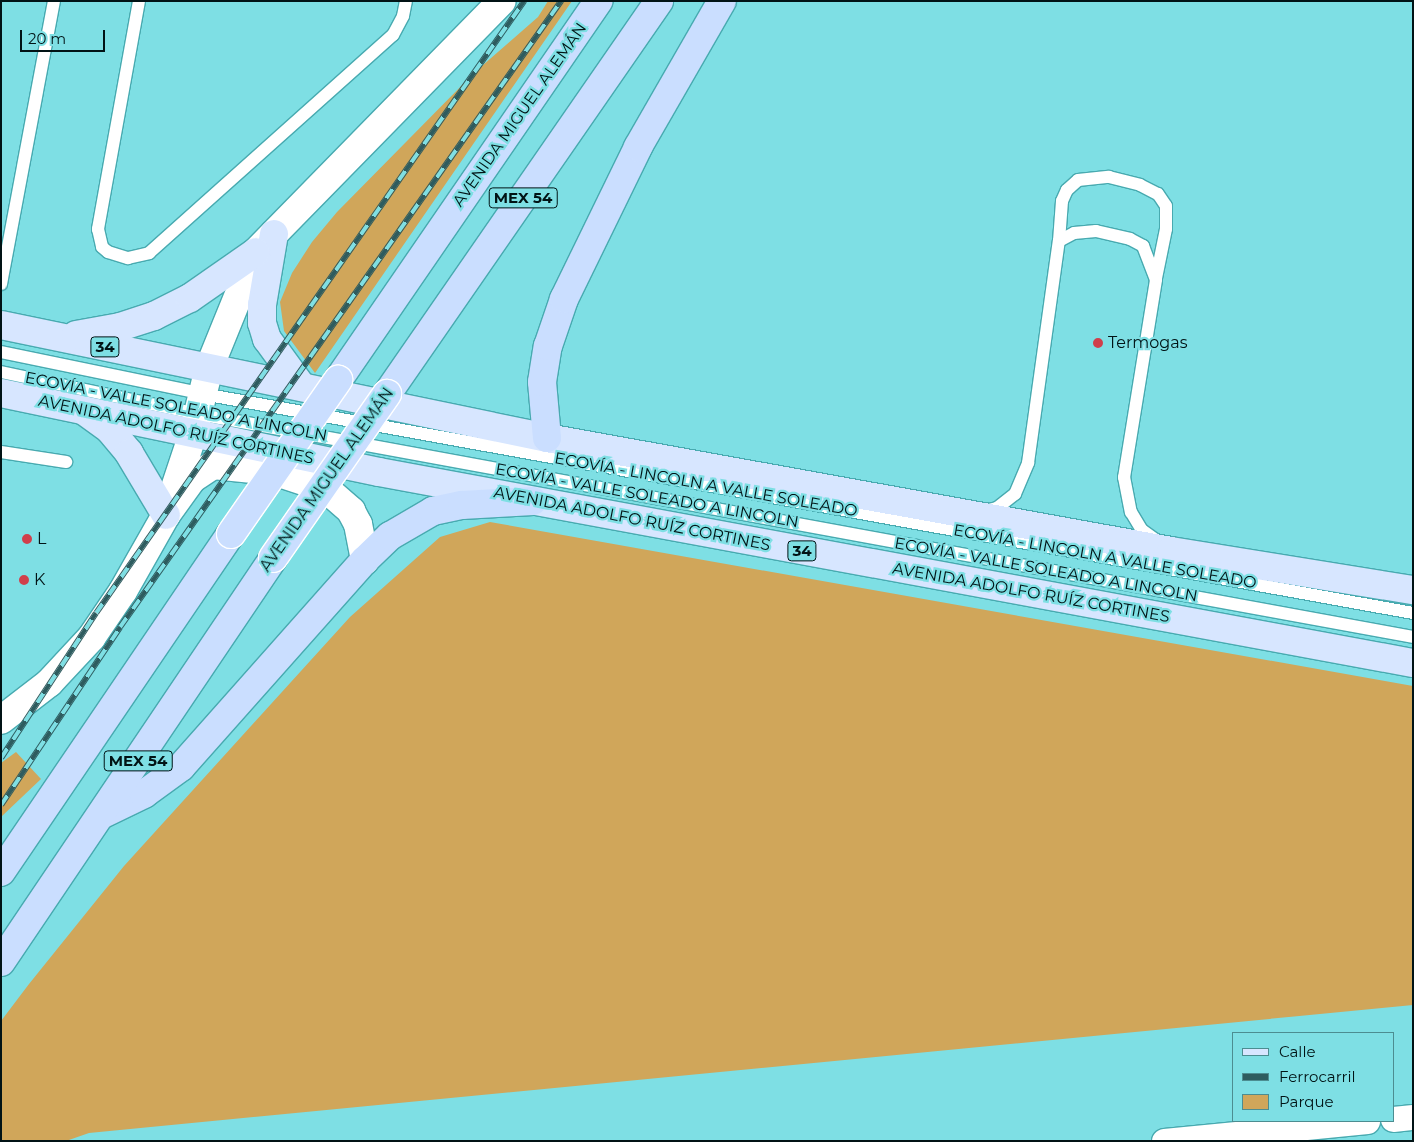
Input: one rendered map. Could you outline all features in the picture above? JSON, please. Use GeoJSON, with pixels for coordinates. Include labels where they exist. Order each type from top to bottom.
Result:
{"type":"FeatureCollection","features":[{"type":"Feature","properties":{"kind":"highway","name":"AVENIDA MIGUEL ALEMÁN"},"geometry":{"type":"LineString","coordinates":[[1,872],[598,1]]}},
{"type":"Feature","properties":{"kind":"highway","name":"AVENIDA MIGUEL ALEMÁN"},"geometry":{"type":"LineString","coordinates":[[1,962],[103,814],[273,558],[659,1]]}},
{"type":"Feature","properties":{"kind":"highway"},"geometry":{"type":"LineString","coordinates":[[547,438],[542,382],[548,346],[564,299],[638,147],[722,1]]}},
{"type":"Feature","properties":{"kind":"highway"},"geometry":{"type":"LineString","coordinates":[[103,814],[156,787],[181,767],[365,560],[405,525],[433,511],[462,505],[533,501]]}},
{"type":"Feature","properties":{"kind":"highway"},"geometry":{"type":"LineString","coordinates":[[1,857],[27,836]]}},
{"type":"Feature","properties":{"kind":"main road"},"geometry":{"type":"LineString","coordinates":[[60,337],[120,327],[154,316],[190,298],[265,243]]}},
{"type":"Feature","properties":{"kind":"main road"},"geometry":{"type":"LineString","coordinates":[[265,243],[262,323],[267,339],[302,387]]}},
{"type":"Feature","properties":{"kind":"main road","name":"AVENIDA ADOLFO RUÍZ CORTINES"},"geometry":{"type":"LineString","coordinates":[[1,325],[60,337],[201,402],[533,501],[1413,663]]}},
{"type":"Feature","properties":{"kind":"main road","name":"AVENIDA ADOLFO RUÍZ CORTINES"},"geometry":{"type":"LineString","coordinates":[[1,394],[79,409],[201,402],[302,387],[547,438],[966,515],[1171,551],[1413,590]]}},
{"type":"Feature","properties":{"kind":"main road"},"geometry":{"type":"LineString","coordinates":[[79,409],[96,417],[110,430],[129,453],[166,515]]}},
{"type":"Feature","properties":{"kind":"street"},"geometry":{"type":"LineString","coordinates":[[166,515],[201,402],[265,243],[502,1]]}},
{"type":"Feature","properties":{"kind":"street"},"geometry":{"type":"LineString","coordinates":[[1,720],[49,683],[91,638],[124,591],[166,515],[192,479],[212,465],[274,471],[325,488],[340,499],[358,524],[365,560]]}},
{"type":"Feature","properties":{"kind":"street"},"geometry":{"type":"LineString","coordinates":[[1394,1119],[1413,1117]]}},
{"type":"Feature","properties":{"kind":"street"},"geometry":{"type":"LineString","coordinates":[[1164,1141],[1357,1122]]}},
{"type":"Feature","properties":{"kind":"lane"},"geometry":{"type":"LineString","coordinates":[[1,284],[54,1]]}},
{"type":"Feature","properties":{"kind":"lane"},"geometry":{"type":"LineString","coordinates":[[139,1],[98,229],[102,246],[108,252],[128,258],[148,253],[389,39],[398,27],[406,1]]}},
{"type":"Feature","properties":{"kind":"lane"},"geometry":{"type":"LineString","coordinates":[[966,515],[997,508],[1015,494],[1023,480],[1059,241],[1062,201],[1067,190],[1078,180],[1109,177],[1140,185],[1158,194],[1166,206],[1166,229],[1124,477],[1131,512],[1142,530],[1171,551]]}},
{"type":"Feature","properties":{"kind":"lane"},"geometry":{"type":"LineString","coordinates":[[1059,241],[1087,231],[1139,242],[1146,250],[1156,280]]}},
{"type":"Feature","properties":{"kind":"lane","name":"ECOVÍA - LINCOLN A VALLE SOLEADO"},"geometry":{"type":"LineString","coordinates":[[1,352],[201,402],[1413,613]]}},
{"type":"Feature","properties":{"kind":"lane","name":"ECOVÍA - VALLE SOLEADO A LINCOLN"},"geometry":{"type":"LineString","coordinates":[[1,372],[201,402],[1413,637]]}},
{"type":"Feature","properties":{"kind":"lane"},"geometry":{"type":"LineString","coordinates":[[1,452],[66,462]]}},
{"type":"Feature","properties":{"kind":"green space"},"geometry":{"type":"Polygon","coordinates":[[[548,1],[572,1],[315,373],[284,331],[280,302],[292,273],[312,242],[337,212],[475,72],[538,17],[548,1]]]}},
{"type":"Feature","properties":{"kind":"green space"},"geometry":{"type":"Polygon","coordinates":[[[490,522],[1413,686],[1413,1005],[89,1133],[66,1141],[1,1141],[1,1021],[29,984],[124,866],[350,617],[440,537],[490,522]]]}},
{"type":"Feature","properties":{"kind":"green space"},"geometry":{"type":"Polygon","coordinates":[[[16,752],[41,779],[1,817],[1,763],[16,752]]]}},
{"type":"Feature","properties":{"kind":"railway"},"geometry":{"type":"LineString","coordinates":[[1,758],[96,613],[524,1]]}},
{"type":"Feature","properties":{"kind":"railway"},"geometry":{"type":"LineString","coordinates":[[1,805],[120,627],[561,1]]}},
{"type":"Feature","properties":{"kind":"place","name":"Termogas"},"geometry":{"type":"Point","coordinates":[1098,343]}},
{"type":"Feature","properties":{"kind":"place","name":"L"},"geometry":{"type":"Point","coordinates":[27,539]}},
{"type":"Feature","properties":{"kind":"place","name":"K"},"geometry":{"type":"Point","coordinates":[24,580]}}]}
